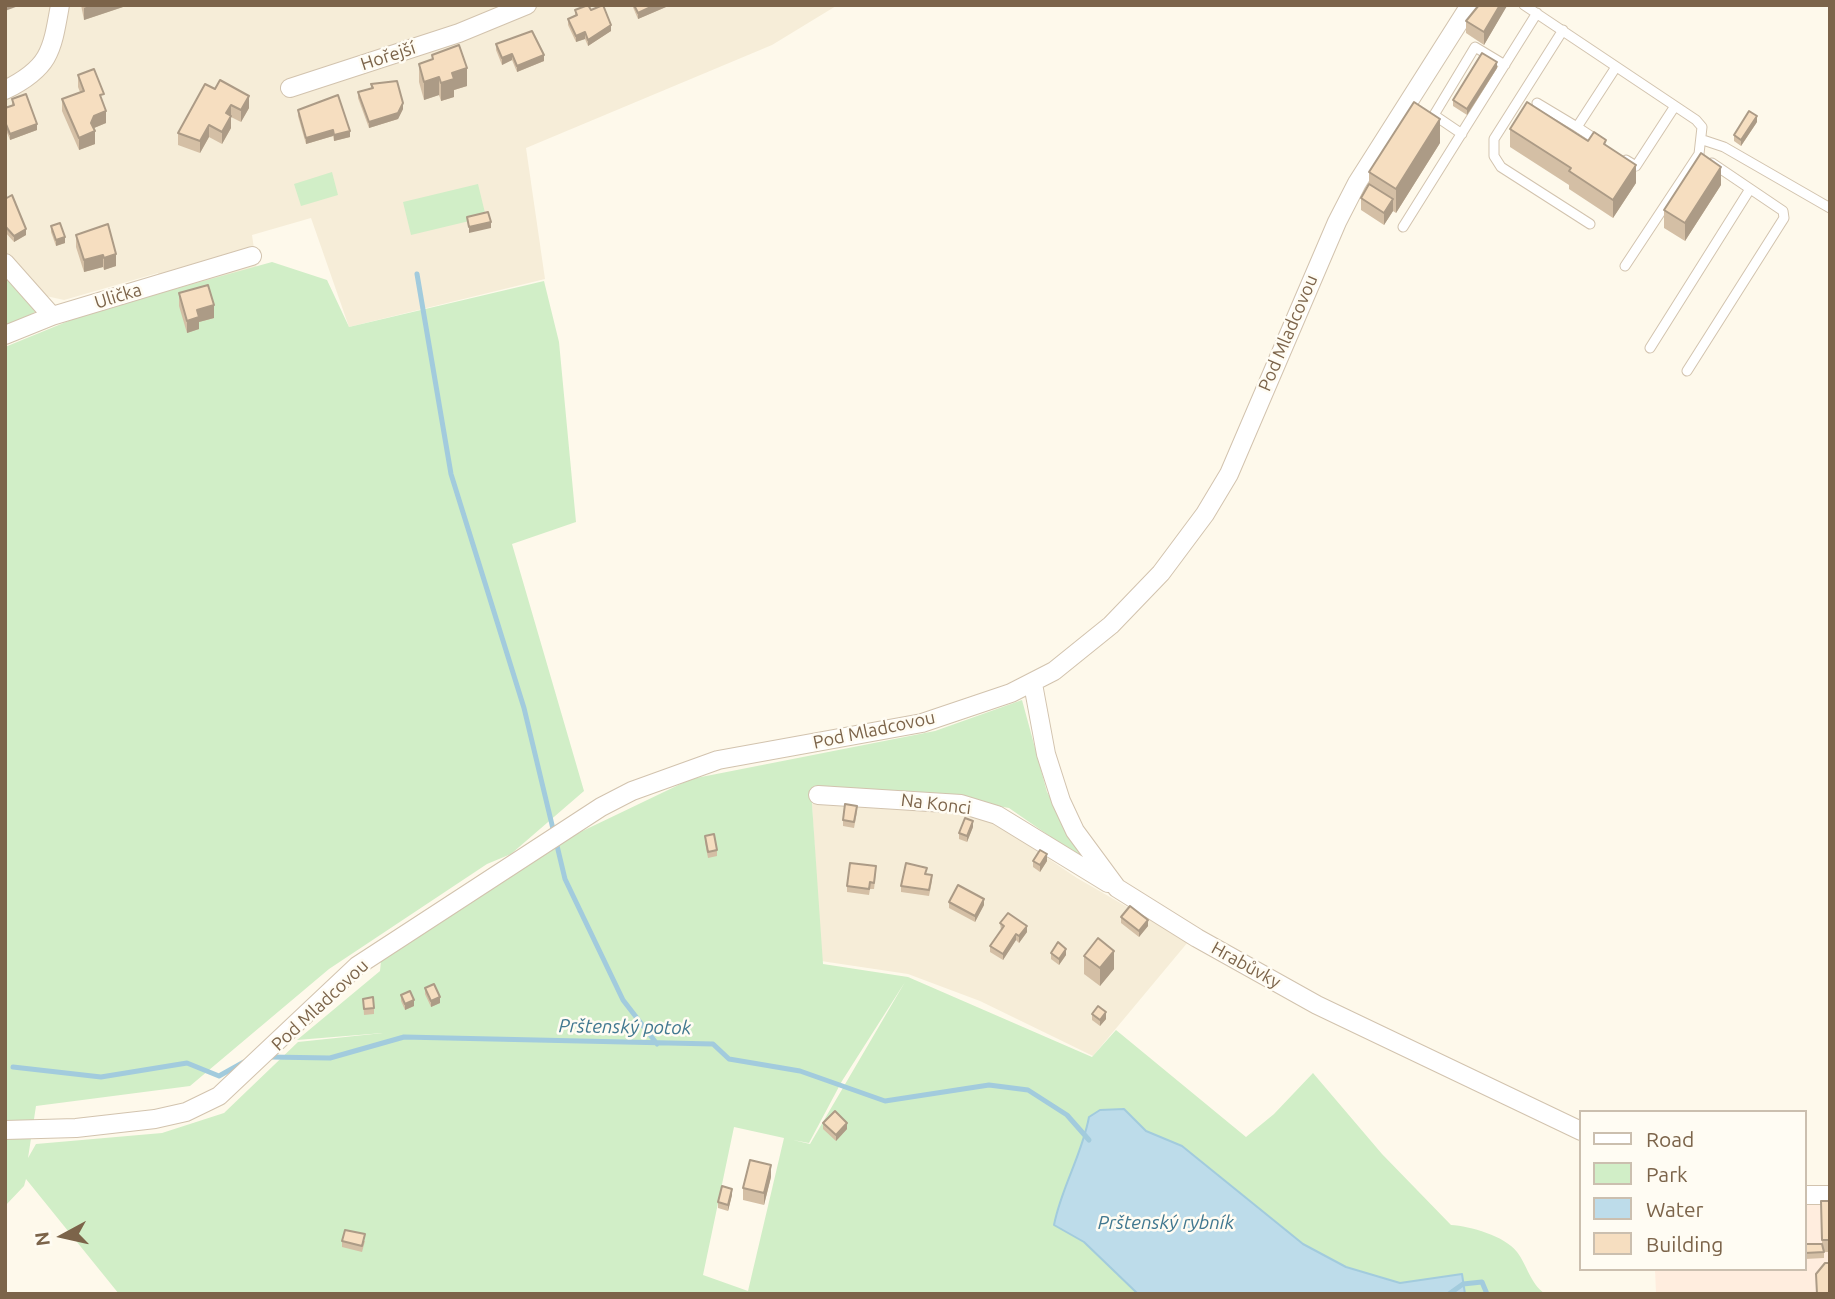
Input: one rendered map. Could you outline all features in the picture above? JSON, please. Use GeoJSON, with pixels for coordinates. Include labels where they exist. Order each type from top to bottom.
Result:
{"type":"FeatureCollection","features":[{"type":"Feature","properties":{"kind":"street"},"geometry":{"type":"LineString","coordinates":[[5,90],[37,72],[44,64],[53,44],[61,5]]}},
{"type":"Feature","properties":{"kind":"street","name":"Hořejší"},"geometry":{"type":"LineString","coordinates":[[290,88],[482,14],[527,5]]}},
{"type":"Feature","properties":{"kind":"street","name":"Pod Mladcovou"},"geometry":{"type":"LineString","coordinates":[[5,1130],[76,1128],[155,1119],[186,1112],[219,1096],[246,1074],[357,966],[601,807],[632,791],[718,760],[922,723],[1033,684],[1073,657],[1111,625],[1161,573],[1205,514],[1229,474],[1342,212],[1470,5]]}},
{"type":"Feature","properties":{"kind":"street","name":"Ulička"},"geometry":{"type":"LineString","coordinates":[[5,335],[52,316],[252,256]]}},
{"type":"Feature","properties":{"kind":"street"},"geometry":{"type":"LineString","coordinates":[[5,263],[52,316]]}},
{"type":"Feature","properties":{"kind":"street","name":"Hrabůvky"},"geometry":{"type":"LineString","coordinates":[[1033,684],[1046,754],[1061,801],[1075,831],[1117,888],[1317,1005],[1580,1131]]}},
{"type":"Feature","properties":{"kind":"street","name":"Na Konci"},"geometry":{"type":"LineString","coordinates":[[818,795],[961,804],[997,815],[1117,888]]}},
{"type":"Feature","properties":{"kind":"street"},"geometry":{"type":"LineString","coordinates":[[1807,1195],[1830,1195]]}},
{"type":"Feature","properties":{"kind":"lane"},"geometry":{"type":"LineString","coordinates":[[1524,5],[1696,120],[1702,127],[1703,139],[1699,154],[1625,266]]}},
{"type":"Feature","properties":{"kind":"lane"},"geometry":{"type":"LineString","coordinates":[[1403,227],[1537,13]]}},
{"type":"Feature","properties":{"kind":"lane"},"geometry":{"type":"LineString","coordinates":[[1563,30],[1494,139],[1494,156],[1501,167],[1590,224]]}},
{"type":"Feature","properties":{"kind":"lane"},"geometry":{"type":"LineString","coordinates":[[1462,134],[1434,115],[1475,47],[1504,65]]}},
{"type":"Feature","properties":{"kind":"lane"},"geometry":{"type":"LineString","coordinates":[[1577,127],[1616,67]]}},
{"type":"Feature","properties":{"kind":"lane"},"geometry":{"type":"LineString","coordinates":[[1537,103],[1606,146]]}},
{"type":"Feature","properties":{"kind":"lane"},"geometry":{"type":"LineString","coordinates":[[1616,153],[1636,166],[1675,106]]}},
{"type":"Feature","properties":{"kind":"lane"},"geometry":{"type":"LineString","coordinates":[[1703,139],[1724,147],[1830,208]]}},
{"type":"Feature","properties":{"kind":"lane"},"geometry":{"type":"LineString","coordinates":[[1686,371],[1784,218],[1783,211],[1699,154]]}},
{"type":"Feature","properties":{"kind":"lane"},"geometry":{"type":"LineString","coordinates":[[1650,348],[1750,189]]}},
{"type":"Feature","properties":{"kind":"shaded area"},"geometry":{"type":"Polygon","coordinates":[[[5,5],[836,6],[772,45],[526,148],[545,279],[349,327],[311,218],[252,235],[264,318],[183,377],[158,273],[64,300],[46,296],[5,254],[5,5]]]}},
{"type":"Feature","properties":{"kind":"shaded area"},"geometry":{"type":"Polygon","coordinates":[[[812,804],[947,812],[991,820],[1077,878],[1188,942],[1093,1056],[980,1001],[908,974],[821,961],[812,804]]]}},
{"type":"Feature","properties":{"kind":"shaded area"},"geometry":{"type":"Polygon","coordinates":[[[1807,1201],[1830,1202],[1830,1294],[1656,1293],[1655,1271],[1807,1271],[1807,1201]]]}},
{"type":"Feature","properties":{"kind":"green space"},"geometry":{"type":"Polygon","coordinates":[[[332,172],[338,195],[301,206],[294,184],[332,172]]]}},
{"type":"Feature","properties":{"kind":"green space"},"geometry":{"type":"Polygon","coordinates":[[[478,184],[486,217],[411,235],[403,202],[478,184]]]}},
{"type":"Feature","properties":{"kind":"green space"},"geometry":{"type":"Polygon","coordinates":[[[272,262],[327,280],[349,327],[544,281],[559,342],[576,522],[512,544],[584,791],[511,854],[487,864],[329,969],[190,1086],[36,1106],[28,1158],[36,1144],[162,1133],[224,1113],[298,1042],[383,1033],[297,1040],[380,971],[381,961],[570,837],[691,779],[935,731],[1022,700],[1047,792],[1087,862],[1009,808],[924,793],[819,790],[812,804],[823,964],[908,977],[1092,1057],[1116,1030],[1246,1137],[1274,1114],[1313,1073],[1382,1154],[1451,1225],[1487,1233],[1511,1246],[1536,1285],[1545,1294],[119,1294],[26,1179],[24,1186],[5,1206],[5,347],[88,313],[272,262]],[[905,982],[842,1081],[809,1143],[793,1140],[810,1144],[905,982]],[[734,1127],[703,1275],[748,1291],[784,1138],[734,1127]]]}},
{"type":"Feature","properties":{"kind":"green space"},"geometry":{"type":"Polygon","coordinates":[[[5,275],[39,310],[5,328],[5,275]]]}},
{"type":"Feature","properties":{"kind":"water","name":"Prštenský rybník"},"geometry":{"type":"Polygon","coordinates":[[[1124,1109],[1146,1131],[1182,1146],[1303,1244],[1346,1267],[1400,1283],[1462,1274],[1465,1294],[1138,1294],[1084,1242],[1054,1225],[1089,1117],[1100,1110],[1124,1109]]]}},
{"type":"Feature","properties":{"kind":"building"},"geometry":{"type":"Polygon","coordinates":[[[588,5],[591,10],[603,5],[611,25],[588,40],[585,32],[576,36],[568,19],[577,15],[575,10],[588,5]]]}},
{"type":"Feature","properties":{"kind":"building"},"geometry":{"type":"Polygon","coordinates":[[[634,5],[655,5],[638,13],[634,5]]]}},
{"type":"Feature","properties":{"kind":"building"},"geometry":{"type":"Polygon","coordinates":[[[1479,5],[1500,5],[1484,32],[1466,21],[1479,5]]]}},
{"type":"Feature","properties":{"kind":"building"},"geometry":{"type":"Polygon","coordinates":[[[532,31],[544,55],[517,66],[512,54],[502,58],[496,44],[532,31]]]}},
{"type":"Feature","properties":{"kind":"building"},"geometry":{"type":"Polygon","coordinates":[[[459,45],[467,68],[452,73],[454,79],[441,83],[439,77],[424,82],[419,64],[433,59],[432,55],[459,45]]]}},
{"type":"Feature","properties":{"kind":"building"},"geometry":{"type":"Polygon","coordinates":[[[1482,53],[1497,62],[1467,109],[1453,100],[1482,53]]]}},
{"type":"Feature","properties":{"kind":"building"},"geometry":{"type":"Polygon","coordinates":[[[94,69],[104,94],[100,95],[106,111],[94,116],[91,123],[95,131],[79,138],[62,99],[84,91],[78,75],[94,69]]]}},
{"type":"Feature","properties":{"kind":"building"},"geometry":{"type":"Polygon","coordinates":[[[220,80],[249,96],[241,110],[231,105],[226,113],[231,116],[222,132],[209,125],[200,141],[178,133],[205,84],[215,89],[220,80]]]}},
{"type":"Feature","properties":{"kind":"building"},"geometry":{"type":"Polygon","coordinates":[[[397,81],[403,103],[398,113],[369,122],[358,92],[373,88],[371,84],[397,81]]]}},
{"type":"Feature","properties":{"kind":"building"},"geometry":{"type":"Polygon","coordinates":[[[26,94],[37,124],[10,134],[5,122],[5,108],[14,105],[12,99],[26,94]]]}},
{"type":"Feature","properties":{"kind":"building"},"geometry":{"type":"Polygon","coordinates":[[[338,95],[350,131],[334,135],[333,130],[306,138],[298,110],[338,95]]]}},
{"type":"Feature","properties":{"kind":"building"},"geometry":{"type":"Polygon","coordinates":[[[1414,102],[1440,119],[1396,189],[1369,172],[1414,102]]]}},
{"type":"Feature","properties":{"kind":"building"},"geometry":{"type":"Polygon","coordinates":[[[1527,102],[1588,141],[1594,132],[1606,140],[1604,144],[1636,165],[1613,200],[1569,171],[1571,168],[1510,129],[1527,102]]]}},
{"type":"Feature","properties":{"kind":"building"},"geometry":{"type":"Polygon","coordinates":[[[1749,111],[1757,116],[1741,140],[1734,135],[1749,111]]]}},
{"type":"Feature","properties":{"kind":"building"},"geometry":{"type":"Polygon","coordinates":[[[1701,153],[1721,167],[1685,223],[1664,210],[1701,153]]]}},
{"type":"Feature","properties":{"kind":"building"},"geometry":{"type":"Polygon","coordinates":[[[1369,184],[1393,199],[1384,213],[1361,198],[1369,184]]]}},
{"type":"Feature","properties":{"kind":"building"},"geometry":{"type":"Polygon","coordinates":[[[12,195],[26,229],[14,236],[5,226],[5,199],[12,195]]]}},
{"type":"Feature","properties":{"kind":"building"},"geometry":{"type":"Polygon","coordinates":[[[488,212],[491,222],[469,227],[467,217],[488,212]]]}},
{"type":"Feature","properties":{"kind":"building"},"geometry":{"type":"Polygon","coordinates":[[[60,223],[65,237],[56,240],[51,226],[60,223]]]}},
{"type":"Feature","properties":{"kind":"building"},"geometry":{"type":"Polygon","coordinates":[[[108,224],[116,254],[84,260],[76,235],[108,224]]]}},
{"type":"Feature","properties":{"kind":"building"},"geometry":{"type":"Polygon","coordinates":[[[208,285],[214,305],[197,310],[199,317],[187,321],[179,293],[208,285]]]}},
{"type":"Feature","properties":{"kind":"building"},"geometry":{"type":"Polygon","coordinates":[[[845,804],[857,806],[854,822],[843,820],[845,804]]]}},
{"type":"Feature","properties":{"kind":"building"},"geometry":{"type":"Polygon","coordinates":[[[965,818],[973,821],[967,836],[959,833],[965,818]]]}},
{"type":"Feature","properties":{"kind":"building"},"geometry":{"type":"Polygon","coordinates":[[[714,834],[717,850],[708,852],[705,836],[714,834]]]}},
{"type":"Feature","properties":{"kind":"building"},"geometry":{"type":"Polygon","coordinates":[[[1040,850],[1047,854],[1040,865],[1033,861],[1040,850]]]}},
{"type":"Feature","properties":{"kind":"building"},"geometry":{"type":"Polygon","coordinates":[[[850,863],[876,866],[874,883],[870,882],[869,889],[847,886],[850,863]]]}},
{"type":"Feature","properties":{"kind":"building"},"geometry":{"type":"Polygon","coordinates":[[[906,863],[927,868],[925,874],[932,875],[929,890],[901,886],[906,863]]]}},
{"type":"Feature","properties":{"kind":"building"},"geometry":{"type":"Polygon","coordinates":[[[958,885],[984,899],[975,916],[949,902],[958,885]]]}},
{"type":"Feature","properties":{"kind":"building"},"geometry":{"type":"Polygon","coordinates":[[[1130,906],[1148,920],[1139,931],[1121,917],[1130,906]]]}},
{"type":"Feature","properties":{"kind":"building"},"geometry":{"type":"Polygon","coordinates":[[[1008,913],[1027,926],[1019,936],[1016,934],[1003,954],[990,946],[1004,926],[1000,923],[1008,913]]]}},
{"type":"Feature","properties":{"kind":"building"},"geometry":{"type":"Polygon","coordinates":[[[1098,938],[1114,951],[1100,968],[1084,956],[1098,938]]]}},
{"type":"Feature","properties":{"kind":"building"},"geometry":{"type":"Polygon","coordinates":[[[1058,942],[1066,949],[1059,959],[1051,953],[1058,942]]]}},
{"type":"Feature","properties":{"kind":"building"},"geometry":{"type":"Polygon","coordinates":[[[434,984],[440,997],[431,1001],[425,988],[434,984]]]}},
{"type":"Feature","properties":{"kind":"building"},"geometry":{"type":"Polygon","coordinates":[[[410,991],[414,1000],[405,1004],[401,995],[410,991]]]}},
{"type":"Feature","properties":{"kind":"building"},"geometry":{"type":"Polygon","coordinates":[[[373,997],[374,1008],[364,1009],[363,999],[373,997]]]}},
{"type":"Feature","properties":{"kind":"building"},"geometry":{"type":"Polygon","coordinates":[[[1098,1006],[1106,1012],[1100,1020],[1092,1014],[1098,1006]]]}},
{"type":"Feature","properties":{"kind":"building"},"geometry":{"type":"Polygon","coordinates":[[[835,1111],[847,1123],[836,1135],[823,1123],[835,1111]]]}},
{"type":"Feature","properties":{"kind":"building"},"geometry":{"type":"Polygon","coordinates":[[[750,1160],[771,1165],[764,1193],[743,1188],[750,1160]]]}},
{"type":"Feature","properties":{"kind":"building"},"geometry":{"type":"Polygon","coordinates":[[[722,1186],[732,1189],[728,1205],[718,1202],[722,1186]]]}},
{"type":"Feature","properties":{"kind":"building"},"geometry":{"type":"Polygon","coordinates":[[[1821,1201],[1830,1201],[1830,1240],[1822,1240],[1821,1201]]]}},
{"type":"Feature","properties":{"kind":"building"},"geometry":{"type":"Polygon","coordinates":[[[345,1230],[365,1234],[362,1246],[342,1241],[345,1230]]]}},
{"type":"Feature","properties":{"kind":"building"},"geometry":{"type":"Polygon","coordinates":[[[1807,1244],[1822,1244],[1824,1252],[1807,1253],[1807,1244]]]}},
{"type":"Feature","properties":{"kind":"building"},"geometry":{"type":"Polygon","coordinates":[[[1825,1263],[1830,1263],[1830,1294],[1817,1294],[1816,1274],[1825,1263]]]}},
{"type":"Feature","properties":{"kind":"waterway"},"geometry":{"type":"LineString","coordinates":[[417,274],[451,474],[524,708],[565,879],[623,1000],[657,1044]]}},
{"type":"Feature","properties":{"kind":"waterway","name":"Prštenský potok"},"geometry":{"type":"LineString","coordinates":[[269,1057],[330,1058],[404,1037],[713,1044],[729,1059],[800,1071],[885,1101],[989,1085],[1028,1090],[1067,1115],[1089,1140]]}},
{"type":"Feature","properties":{"kind":"waterway","name":"Prštenský potok"},"geometry":{"type":"LineString","coordinates":[[13,1067],[101,1077],[187,1063],[219,1076],[244,1062]]}},
{"type":"Feature","properties":{"kind":"waterway","name":"Prštenský potok"},"geometry":{"type":"LineString","coordinates":[[1449,1294],[1463,1284],[1482,1282],[1487,1294]]}}]}
